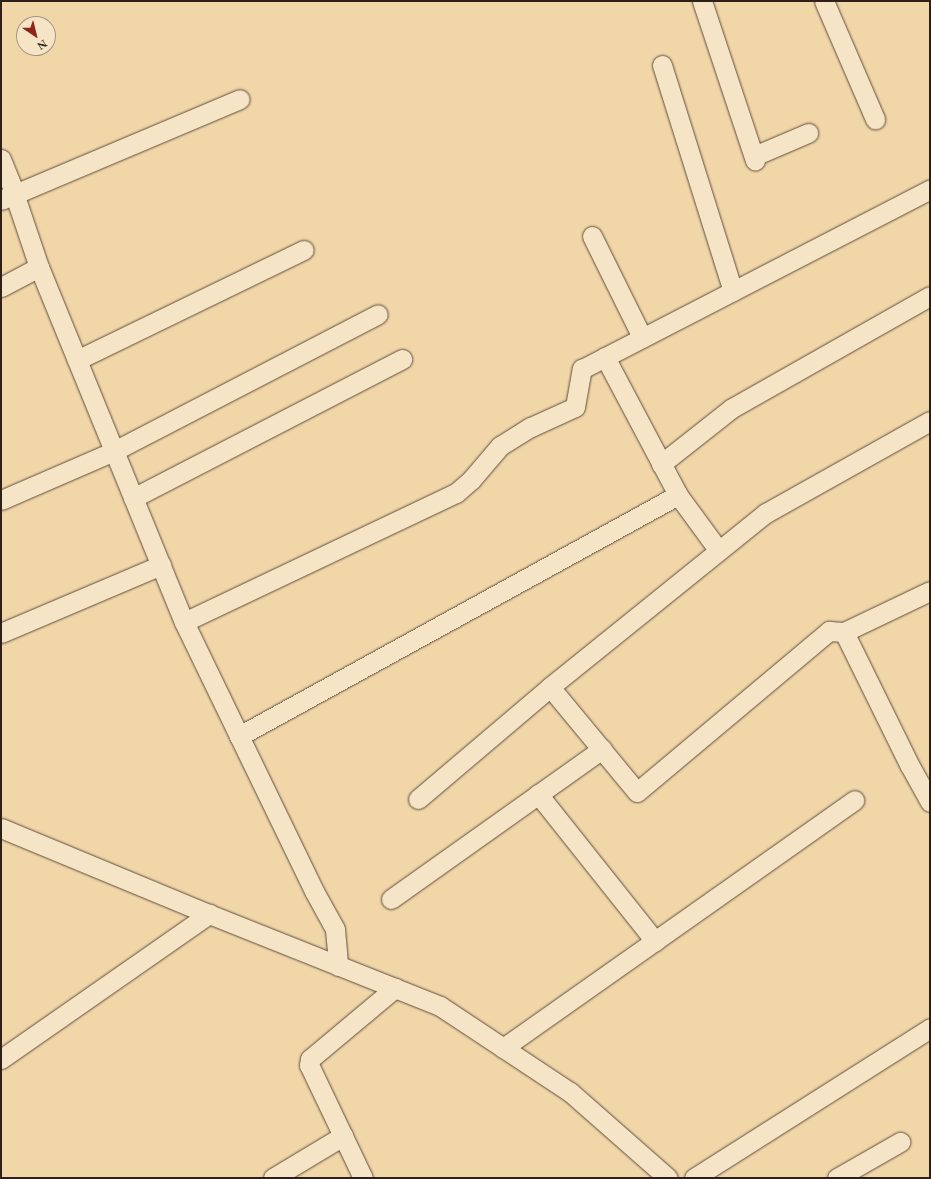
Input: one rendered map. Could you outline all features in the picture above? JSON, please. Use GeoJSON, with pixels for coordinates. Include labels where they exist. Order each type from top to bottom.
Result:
{"type":"FeatureCollection","features":[{"type":"Feature","properties":{"kind":"street"},"geometry":{"type":"LineString","coordinates":[[702,1],[754,158],[808,133]]}},
{"type":"Feature","properties":{"kind":"street"},"geometry":{"type":"LineString","coordinates":[[824,1],[875,119]]}},
{"type":"Feature","properties":{"kind":"street"},"geometry":{"type":"LineString","coordinates":[[662,65],[733,291]]}},
{"type":"Feature","properties":{"kind":"street"},"geometry":{"type":"LineString","coordinates":[[8,197],[240,99]]}},
{"type":"Feature","properties":{"kind":"street"},"geometry":{"type":"LineString","coordinates":[[1,159],[8,197],[39,267],[184,622],[314,890],[335,929],[338,966]]}},
{"type":"Feature","properties":{"kind":"street"},"geometry":{"type":"LineString","coordinates":[[184,622],[456,493],[471,480],[500,446],[531,427],[575,407],[582,369],[930,190]]}},
{"type":"Feature","properties":{"kind":"street"},"geometry":{"type":"LineString","coordinates":[[592,236],[642,337]]}},
{"type":"Feature","properties":{"kind":"street"},"geometry":{"type":"LineString","coordinates":[[77,360],[304,250]]}},
{"type":"Feature","properties":{"kind":"street"},"geometry":{"type":"LineString","coordinates":[[1,287],[39,267]]}},
{"type":"Feature","properties":{"kind":"street"},"geometry":{"type":"LineString","coordinates":[[662,464],[732,408],[930,296]]}},
{"type":"Feature","properties":{"kind":"street"},"geometry":{"type":"LineString","coordinates":[[1,500],[114,451],[378,314]]}},
{"type":"Feature","properties":{"kind":"street"},"geometry":{"type":"LineString","coordinates":[[605,357],[678,495],[719,551]]}},
{"type":"Feature","properties":{"kind":"street"},"geometry":{"type":"LineString","coordinates":[[133,498],[402,359]]}},
{"type":"Feature","properties":{"kind":"street"},"geometry":{"type":"LineString","coordinates":[[418,799],[550,687],[766,513],[930,421]]}},
{"type":"Feature","properties":{"kind":"street"},"geometry":{"type":"LineString","coordinates":[[239,736],[678,495]]}},
{"type":"Feature","properties":{"kind":"street"},"geometry":{"type":"LineString","coordinates":[[1,633],[161,566]]}},
{"type":"Feature","properties":{"kind":"street"},"geometry":{"type":"LineString","coordinates":[[550,687],[637,792],[829,631],[844,632],[930,592]]}},
{"type":"Feature","properties":{"kind":"street"},"geometry":{"type":"LineString","coordinates":[[844,632],[930,802]]}},
{"type":"Feature","properties":{"kind":"street"},"geometry":{"type":"LineString","coordinates":[[391,899],[602,749]]}},
{"type":"Feature","properties":{"kind":"street"},"geometry":{"type":"LineString","coordinates":[[538,794],[655,941]]}},
{"type":"Feature","properties":{"kind":"street"},"geometry":{"type":"LineString","coordinates":[[504,1048],[854,800]]}},
{"type":"Feature","properties":{"kind":"street"},"geometry":{"type":"LineString","coordinates":[[1,828],[209,914],[440,1006],[570,1092],[668,1178]]}},
{"type":"Feature","properties":{"kind":"street"},"geometry":{"type":"LineString","coordinates":[[1,1060],[209,914]]}},
{"type":"Feature","properties":{"kind":"street"},"geometry":{"type":"LineString","coordinates":[[363,1178],[309,1065],[310,1059],[395,988]]}},
{"type":"Feature","properties":{"kind":"street"},"geometry":{"type":"LineString","coordinates":[[694,1178],[930,1028]]}},
{"type":"Feature","properties":{"kind":"street"},"geometry":{"type":"LineString","coordinates":[[273,1178],[343,1136]]}},
{"type":"Feature","properties":{"kind":"street"},"geometry":{"type":"LineString","coordinates":[[837,1178],[900,1142]]}}]}
